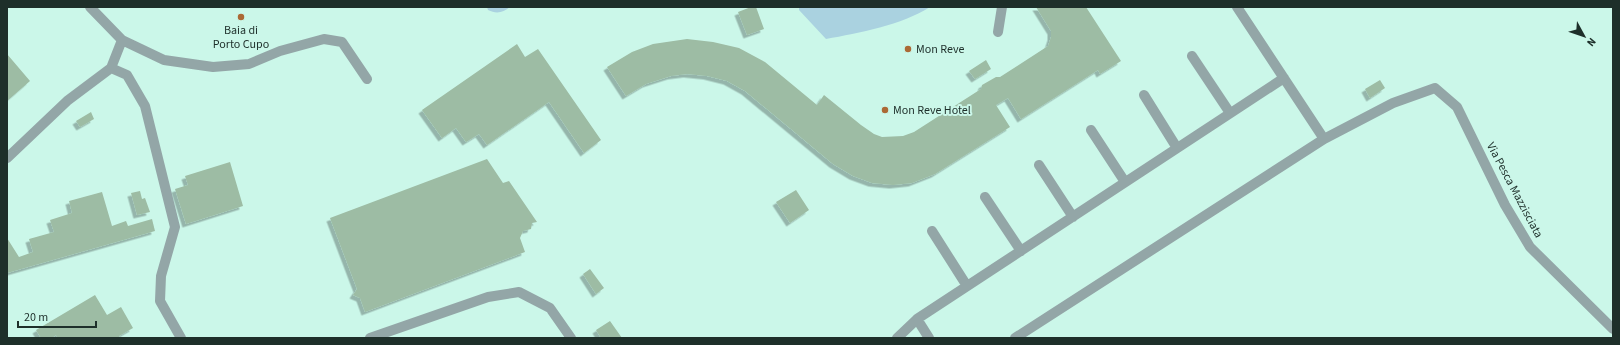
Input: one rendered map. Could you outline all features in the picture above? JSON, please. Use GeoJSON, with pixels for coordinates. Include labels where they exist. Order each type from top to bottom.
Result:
{"type":"FeatureCollection","features":[{"type":"Feature","properties":{"kind":"street"},"geometry":{"type":"LineString","coordinates":[[90,7],[122,40],[164,60],[213,67],[250,64],[280,51],[324,39],[342,42],[367,79]]}},
{"type":"Feature","properties":{"kind":"street"},"geometry":{"type":"LineString","coordinates":[[998,32],[1002,7]]}},
{"type":"Feature","properties":{"kind":"street"},"geometry":{"type":"LineString","coordinates":[[1015,338],[1324,139],[1237,7]]}},
{"type":"Feature","properties":{"kind":"street"},"geometry":{"type":"LineString","coordinates":[[7,158],[67,101],[111,68],[122,40]]}},
{"type":"Feature","properties":{"kind":"street"},"geometry":{"type":"LineString","coordinates":[[1192,56],[1230,113]]}},
{"type":"Feature","properties":{"kind":"street"},"geometry":{"type":"LineString","coordinates":[[111,68],[127,75],[145,106],[174,227],[161,276],[160,301],[182,338]]}},
{"type":"Feature","properties":{"kind":"street"},"geometry":{"type":"LineString","coordinates":[[897,338],[917,319],[1284,78]]}},
{"type":"Feature","properties":{"kind":"street","name":"Via Pesca Mazzisciata"},"geometry":{"type":"LineString","coordinates":[[1324,139],[1393,102],[1435,88],[1457,107],[1505,205],[1530,247],[1613,329]]}},
{"type":"Feature","properties":{"kind":"street"},"geometry":{"type":"LineString","coordinates":[[1144,96],[1177,148]]}},
{"type":"Feature","properties":{"kind":"street"},"geometry":{"type":"LineString","coordinates":[[1091,130],[1125,182]]}},
{"type":"Feature","properties":{"kind":"street"},"geometry":{"type":"LineString","coordinates":[[1039,165],[1073,217]]}},
{"type":"Feature","properties":{"kind":"street"},"geometry":{"type":"LineString","coordinates":[[985,197],[1021,251]]}},
{"type":"Feature","properties":{"kind":"street"},"geometry":{"type":"LineString","coordinates":[[932,231],[968,286]]}},
{"type":"Feature","properties":{"kind":"street"},"geometry":{"type":"LineString","coordinates":[[370,338],[488,297],[519,292],[550,308],[571,338]]}},
{"type":"Feature","properties":{"kind":"street"},"geometry":{"type":"LineString","coordinates":[[917,319],[929,338]]}},
{"type":"Feature","properties":{"kind":"water"},"geometry":{"type":"Polygon","coordinates":[[[487,7],[510,7],[502,12],[494,12],[488,10],[487,7]]]}},
{"type":"Feature","properties":{"kind":"water"},"geometry":{"type":"Polygon","coordinates":[[[799,7],[930,7],[907,19],[880,28],[826,39],[799,10],[799,7]]]}},
{"type":"Feature","properties":{"kind":"building"},"geometry":{"type":"Polygon","coordinates":[[[751,7],[756,7],[764,29],[747,35],[738,12],[751,7]]]}},
{"type":"Feature","properties":{"kind":"building"},"geometry":{"type":"Polygon","coordinates":[[[1036,7],[1086,7],[1121,61],[1100,74],[1098,70],[1021,119],[1008,98],[996,105],[1010,127],[935,174],[912,183],[893,185],[872,183],[853,176],[833,164],[745,91],[727,81],[707,76],[687,74],[671,76],[646,84],[626,96],[607,67],[632,52],[653,44],[687,39],[713,42],[739,48],[765,62],[817,105],[824,95],[874,134],[882,137],[903,136],[914,132],[981,89],[982,85],[996,77],[1000,77],[1048,46],[1051,31],[1036,7]]]}},
{"type":"Feature","properties":{"kind":"building"},"geometry":{"type":"Polygon","coordinates":[[[517,44],[525,57],[538,49],[601,140],[584,153],[549,102],[487,145],[479,134],[466,142],[456,128],[442,138],[422,110],[517,44]]]}},
{"type":"Feature","properties":{"kind":"building"},"geometry":{"type":"Polygon","coordinates":[[[7,54],[30,81],[7,101],[7,54]]]}},
{"type":"Feature","properties":{"kind":"building"},"geometry":{"type":"Polygon","coordinates":[[[986,60],[991,69],[975,79],[969,71],[986,60]]]}},
{"type":"Feature","properties":{"kind":"building"},"geometry":{"type":"Polygon","coordinates":[[[1380,80],[1385,88],[1370,98],[1365,89],[1380,80]]]}},
{"type":"Feature","properties":{"kind":"building"},"geometry":{"type":"Polygon","coordinates":[[[91,112],[94,119],[80,127],[76,121],[91,112]]]}},
{"type":"Feature","properties":{"kind":"building"},"geometry":{"type":"Polygon","coordinates":[[[487,159],[503,183],[509,181],[537,222],[532,223],[531,229],[523,231],[520,238],[525,252],[365,312],[360,298],[353,295],[357,289],[330,218],[487,159]]]}},
{"type":"Feature","properties":{"kind":"building"},"geometry":{"type":"Polygon","coordinates":[[[230,162],[243,206],[186,224],[175,189],[188,185],[185,176],[230,162]]]}},
{"type":"Feature","properties":{"kind":"building"},"geometry":{"type":"Polygon","coordinates":[[[796,190],[809,210],[790,223],[776,202],[796,190]]]}},
{"type":"Feature","properties":{"kind":"building"},"geometry":{"type":"Polygon","coordinates":[[[140,191],[142,199],[145,198],[150,212],[137,215],[131,193],[140,191]]]}},
{"type":"Feature","properties":{"kind":"building"},"geometry":{"type":"Polygon","coordinates":[[[102,192],[112,226],[126,221],[128,226],[152,219],[155,231],[7,273],[7,238],[19,257],[33,252],[29,239],[54,232],[50,220],[72,213],[69,201],[102,192]]]}},
{"type":"Feature","properties":{"kind":"building"},"geometry":{"type":"Polygon","coordinates":[[[590,269],[604,288],[596,294],[583,274],[590,269]]]}},
{"type":"Feature","properties":{"kind":"building"},"geometry":{"type":"Polygon","coordinates":[[[95,295],[107,315],[121,307],[133,328],[119,336],[120,338],[57,338],[56,335],[52,338],[41,338],[36,330],[95,295]]]}},
{"type":"Feature","properties":{"kind":"building"},"geometry":{"type":"Polygon","coordinates":[[[610,321],[622,338],[601,338],[596,330],[610,321]]]}},
{"type":"Feature","properties":{"kind":"place","name":"Baia di Porto Cupo"},"geometry":{"type":"Point","coordinates":[241,17]}},
{"type":"Feature","properties":{"kind":"place","name":"Mon Reve"},"geometry":{"type":"Point","coordinates":[908,49]}},
{"type":"Feature","properties":{"kind":"place","name":"Mon Reve Hotel"},"geometry":{"type":"Point","coordinates":[885,110]}}]}
